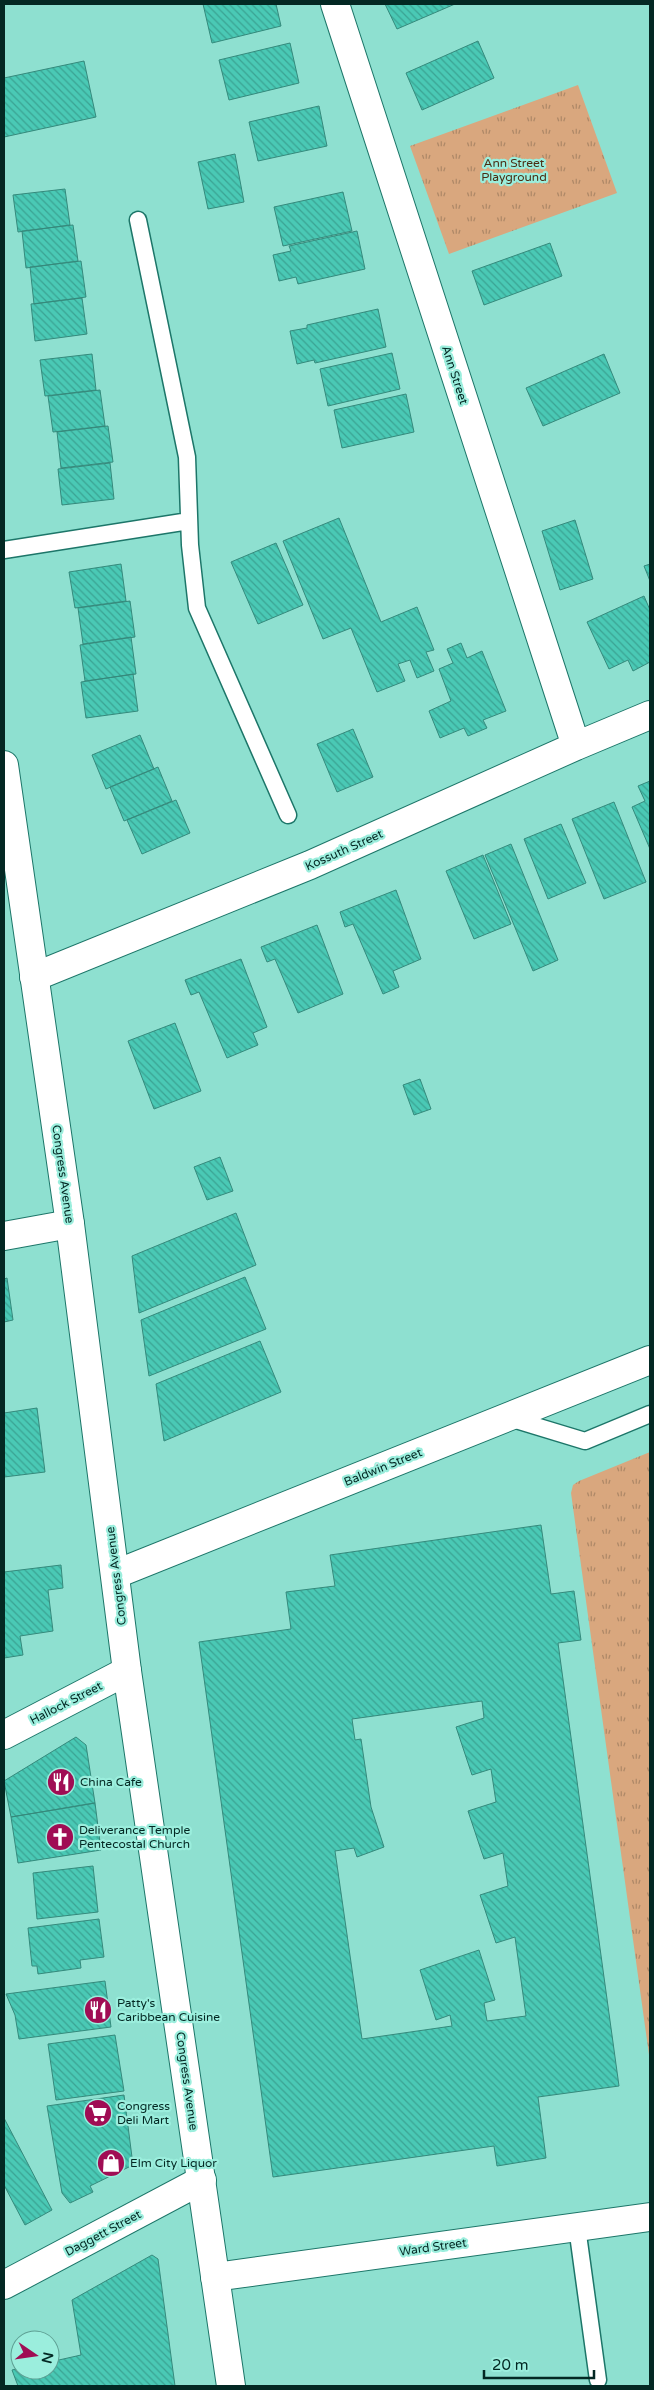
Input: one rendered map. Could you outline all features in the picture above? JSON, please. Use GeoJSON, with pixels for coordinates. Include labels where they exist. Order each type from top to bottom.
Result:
{"type":"FeatureCollection","features":[{"type":"Feature","properties":{"kind":"street","name":"Ann Street"},"geometry":{"type":"LineString","coordinates":[[335,4],[576,746]]}},
{"type":"Feature","properties":{"kind":"street","name":"Kossuth Street"},"geometry":{"type":"LineString","coordinates":[[34,977],[310,865],[576,746],[650,715]]}},
{"type":"Feature","properties":{"kind":"street","name":"Congress Avenue"},"geometry":{"type":"LineString","coordinates":[[4,765],[8,821],[34,977],[70,1224],[128,1671],[231,2386]]}},
{"type":"Feature","properties":{"kind":"street"},"geometry":{"type":"LineString","coordinates":[[4,1236],[70,1224]]}},
{"type":"Feature","properties":{"kind":"street","name":"Baldwin Street"},"geometry":{"type":"LineString","coordinates":[[116,1574],[650,1360]]}},
{"type":"Feature","properties":{"kind":"street","name":"Hallock Street"},"geometry":{"type":"LineString","coordinates":[[4,1735],[128,1671]]}},
{"type":"Feature","properties":{"kind":"street","name":"Daggett Street"},"geometry":{"type":"LineString","coordinates":[[4,2286],[202,2180]]}},
{"type":"Feature","properties":{"kind":"street","name":"Ward Street"},"geometry":{"type":"LineString","coordinates":[[215,2277],[650,2217]]}},
{"type":"Feature","properties":{"kind":"lane"},"geometry":{"type":"LineString","coordinates":[[138,220],[187,457],[189,521],[197,608],[288,815]]}},
{"type":"Feature","properties":{"kind":"lane"},"geometry":{"type":"LineString","coordinates":[[4,550],[189,521]]}},
{"type":"Feature","properties":{"kind":"lane"},"geometry":{"type":"LineString","coordinates":[[507,1417],[585,1440],[650,1414]]}},
{"type":"Feature","properties":{"kind":"lane"},"geometry":{"type":"LineString","coordinates":[[577,2227],[598,2380]]}},
{"type":"Feature","properties":{"kind":"green space","name":"Ann Street Playground"},"geometry":{"type":"Polygon","coordinates":[[[578,85],[617,193],[449,254],[410,146],[578,85]]]}},
{"type":"Feature","properties":{"kind":"green space"},"geometry":{"type":"Polygon","coordinates":[[[650,1452],[650,2062],[571,1493],[573,1485],[579,1481],[650,1452]]]}},
{"type":"Feature","properties":{"kind":"building"},"geometry":{"type":"Polygon","coordinates":[[[203,4],[276,4],[281,26],[212,43],[203,4]]]}},
{"type":"Feature","properties":{"kind":"building"},"geometry":{"type":"Polygon","coordinates":[[[385,4],[455,4],[397,29],[385,4]]]}},
{"type":"Feature","properties":{"kind":"building"},"geometry":{"type":"Polygon","coordinates":[[[478,41],[494,78],[422,110],[406,73],[478,41]]]}},
{"type":"Feature","properties":{"kind":"building"},"geometry":{"type":"Polygon","coordinates":[[[290,43],[299,83],[229,100],[219,60],[290,43]]]}},
{"type":"Feature","properties":{"kind":"building"},"geometry":{"type":"Polygon","coordinates":[[[84,61],[96,117],[4,137],[4,78],[84,61]]]}},
{"type":"Feature","properties":{"kind":"building"},"geometry":{"type":"Polygon","coordinates":[[[319,106],[327,146],[258,161],[249,122],[319,106]]]}},
{"type":"Feature","properties":{"kind":"building"},"geometry":{"type":"Polygon","coordinates":[[[235,154],[244,202],[208,209],[198,162],[235,154]]]}},
{"type":"Feature","properties":{"kind":"building"},"geometry":{"type":"Polygon","coordinates":[[[65,189],[70,225],[18,232],[13,195],[65,189]]]}},
{"type":"Feature","properties":{"kind":"building"},"geometry":{"type":"Polygon","coordinates":[[[343,192],[352,231],[283,246],[274,207],[343,192]]]}},
{"type":"Feature","properties":{"kind":"building"},"geometry":{"type":"Polygon","coordinates":[[[73,225],[78,261],[26,268],[22,231],[73,225]]]}},
{"type":"Feature","properties":{"kind":"building"},"geometry":{"type":"Polygon","coordinates":[[[357,231],[365,269],[298,284],[296,277],[279,281],[273,255],[291,251],[289,246],[357,231]]]}},
{"type":"Feature","properties":{"kind":"building"},"geometry":{"type":"Polygon","coordinates":[[[550,243],[562,276],[484,305],[472,271],[550,243]]]}},
{"type":"Feature","properties":{"kind":"building"},"geometry":{"type":"Polygon","coordinates":[[[81,261],[86,297],[34,304],[30,267],[81,261]]]}},
{"type":"Feature","properties":{"kind":"building"},"geometry":{"type":"Polygon","coordinates":[[[82,298],[87,334],[35,341],[31,304],[82,298]]]}},
{"type":"Feature","properties":{"kind":"building"},"geometry":{"type":"Polygon","coordinates":[[[378,309],[386,347],[315,363],[314,360],[297,364],[290,331],[307,328],[307,325],[378,309]]]}},
{"type":"Feature","properties":{"kind":"building"},"geometry":{"type":"Polygon","coordinates":[[[392,353],[400,389],[328,406],[320,369],[392,353]]]}},
{"type":"Feature","properties":{"kind":"building"},"geometry":{"type":"Polygon","coordinates":[[[92,354],[96,390],[45,396],[40,360],[92,354]]]}},
{"type":"Feature","properties":{"kind":"building"},"geometry":{"type":"Polygon","coordinates":[[[604,354],[620,393],[543,426],[526,388],[604,354]]]}},
{"type":"Feature","properties":{"kind":"building"},"geometry":{"type":"Polygon","coordinates":[[[100,390],[105,426],[53,432],[48,396],[100,390]]]}},
{"type":"Feature","properties":{"kind":"building"},"geometry":{"type":"Polygon","coordinates":[[[406,394],[414,432],[342,448],[334,410],[406,394]]]}},
{"type":"Feature","properties":{"kind":"building"},"geometry":{"type":"Polygon","coordinates":[[[108,426],[113,462],[61,468],[57,432],[108,426]]]}},
{"type":"Feature","properties":{"kind":"building"},"geometry":{"type":"Polygon","coordinates":[[[110,463],[114,499],[62,505],[58,469],[110,463]]]}},
{"type":"Feature","properties":{"kind":"building"},"geometry":{"type":"Polygon","coordinates":[[[339,518],[381,622],[417,607],[434,650],[426,652],[434,671],[417,678],[410,660],[398,664],[405,681],[377,692],[351,628],[323,639],[283,541],[339,518]]]}},
{"type":"Feature","properties":{"kind":"building"},"geometry":{"type":"Polygon","coordinates":[[[575,520],[593,579],[560,590],[542,531],[575,520]]]}},
{"type":"Feature","properties":{"kind":"building"},"geometry":{"type":"Polygon","coordinates":[[[276,543],[303,605],[258,624],[231,562],[276,543]]]}},
{"type":"Feature","properties":{"kind":"building"},"geometry":{"type":"Polygon","coordinates":[[[121,564],[126,601],[75,608],[69,572],[121,564]]]}},
{"type":"Feature","properties":{"kind":"building"},"geometry":{"type":"Polygon","coordinates":[[[650,564],[650,581],[644,566],[650,564]]]}},
{"type":"Feature","properties":{"kind":"building"},"geometry":{"type":"Polygon","coordinates":[[[644,596],[650,610],[650,662],[633,671],[628,660],[609,669],[587,622],[644,596]]]}},
{"type":"Feature","properties":{"kind":"building"},"geometry":{"type":"Polygon","coordinates":[[[130,601],[135,637],[83,644],[78,608],[130,601]]]}},
{"type":"Feature","properties":{"kind":"building"},"geometry":{"type":"Polygon","coordinates":[[[131,637],[136,674],[85,681],[80,645],[131,637]]]}},
{"type":"Feature","properties":{"kind":"building"},"geometry":{"type":"Polygon","coordinates":[[[461,643],[467,658],[482,651],[506,711],[483,720],[487,728],[468,736],[464,728],[440,738],[429,711],[451,701],[439,669],[453,663],[447,649],[461,643]]]}},
{"type":"Feature","properties":{"kind":"building"},"geometry":{"type":"Polygon","coordinates":[[[133,674],[138,711],[86,718],[81,682],[133,674]]]}},
{"type":"Feature","properties":{"kind":"building"},"geometry":{"type":"Polygon","coordinates":[[[353,729],[373,777],[337,792],[317,744],[353,729]]]}},
{"type":"Feature","properties":{"kind":"building"},"geometry":{"type":"Polygon","coordinates":[[[140,735],[154,769],[106,789],[92,755],[140,735]]]}},
{"type":"Feature","properties":{"kind":"building"},"geometry":{"type":"Polygon","coordinates":[[[158,767],[172,801],[124,821],[110,787],[158,767]]]}},
{"type":"Feature","properties":{"kind":"building"},"geometry":{"type":"Polygon","coordinates":[[[650,781],[650,849],[632,807],[645,801],[638,786],[650,781]]]}},
{"type":"Feature","properties":{"kind":"building"},"geometry":{"type":"Polygon","coordinates":[[[176,800],[190,833],[142,854],[127,820],[176,800]]]}},
{"type":"Feature","properties":{"kind":"building"},"geometry":{"type":"Polygon","coordinates":[[[614,802],[646,882],[604,899],[572,819],[614,802]]]}},
{"type":"Feature","properties":{"kind":"building"},"geometry":{"type":"Polygon","coordinates":[[[561,824],[586,883],[548,899],[524,839],[561,824]]]}},
{"type":"Feature","properties":{"kind":"building"},"geometry":{"type":"Polygon","coordinates":[[[511,844],[558,960],[533,971],[485,855],[511,844]]]}},
{"type":"Feature","properties":{"kind":"building"},"geometry":{"type":"Polygon","coordinates":[[[483,855],[511,924],[474,939],[446,871],[483,855]]]}},
{"type":"Feature","properties":{"kind":"building"},"geometry":{"type":"Polygon","coordinates":[[[396,890],[421,959],[393,971],[399,987],[383,994],[353,924],[345,927],[340,912],[396,890]]]}},
{"type":"Feature","properties":{"kind":"building"},"geometry":{"type":"Polygon","coordinates":[[[317,925],[343,994],[298,1013],[275,959],[267,962],[261,947],[317,925]]]}},
{"type":"Feature","properties":{"kind":"building"},"geometry":{"type":"Polygon","coordinates":[[[241,959],[267,1027],[253,1033],[258,1045],[227,1058],[199,992],[191,995],[185,980],[241,959]]]}},
{"type":"Feature","properties":{"kind":"building"},"geometry":{"type":"Polygon","coordinates":[[[175,1023],[201,1091],[154,1109],[128,1041],[175,1023]]]}},
{"type":"Feature","properties":{"kind":"building"},"geometry":{"type":"Polygon","coordinates":[[[420,1079],[431,1109],[414,1115],[403,1085],[420,1079]]]}},
{"type":"Feature","properties":{"kind":"building"},"geometry":{"type":"Polygon","coordinates":[[[220,1157],[233,1191],[207,1200],[194,1167],[220,1157]]]}},
{"type":"Feature","properties":{"kind":"building"},"geometry":{"type":"Polygon","coordinates":[[[236,1213],[256,1265],[139,1313],[132,1256],[236,1213]]]}},
{"type":"Feature","properties":{"kind":"building"},"geometry":{"type":"Polygon","coordinates":[[[245,1277],[266,1329],[149,1376],[141,1320],[245,1277]]]}},
{"type":"Feature","properties":{"kind":"building"},"geometry":{"type":"Polygon","coordinates":[[[7,1278],[13,1320],[4,1322],[4,1279],[7,1278]]]}},
{"type":"Feature","properties":{"kind":"building"},"geometry":{"type":"Polygon","coordinates":[[[260,1341],[281,1392],[164,1441],[156,1384],[260,1341]]]}},
{"type":"Feature","properties":{"kind":"building"},"geometry":{"type":"Polygon","coordinates":[[[37,1408],[45,1472],[4,1477],[4,1413],[37,1408]]]}},
{"type":"Feature","properties":{"kind":"building"},"geometry":{"type":"Polygon","coordinates":[[[541,1525],[551,1594],[574,1591],[581,1640],[558,1643],[619,2086],[538,2097],[546,2158],[497,2166],[494,2146],[273,2177],[199,1642],[291,1629],[286,1592],[335,1586],[330,1555],[541,1525]],[[482,1701],[352,1719],[355,1740],[361,1739],[371,1807],[384,1847],[357,1857],[354,1848],[335,1851],[362,2039],[452,2026],[450,2015],[436,2020],[420,1970],[479,1950],[495,2000],[484,2003],[487,2021],[526,2016],[515,1937],[496,1943],[480,1895],[508,1886],[503,1853],[484,1859],[468,1811],[496,1802],[491,1769],[472,1775],[456,1727],[484,1718],[482,1701]]]}},
{"type":"Feature","properties":{"kind":"building"},"geometry":{"type":"Polygon","coordinates":[[[61,1565],[63,1588],[48,1590],[53,1631],[20,1636],[23,1655],[4,1658],[4,1572],[61,1565]]]}},
{"type":"Feature","properties":{"kind":"building"},"geometry":{"type":"Polygon","coordinates":[[[76,1737],[86,1745],[95,1803],[11,1817],[4,1781],[76,1737]]]}},
{"type":"Feature","properties":{"kind":"building"},"geometry":{"type":"Polygon","coordinates":[[[95,1803],[101,1850],[18,1863],[11,1817],[95,1803]]]}},
{"type":"Feature","properties":{"kind":"building"},"geometry":{"type":"Polygon","coordinates":[[[93,1866],[98,1912],[37,1919],[33,1873],[93,1866]]]}},
{"type":"Feature","properties":{"kind":"building"},"geometry":{"type":"Polygon","coordinates":[[[99,1919],[104,1957],[80,1960],[81,1968],[38,1974],[37,1966],[32,1966],[28,1928],[99,1919]]]}},
{"type":"Feature","properties":{"kind":"building"},"geometry":{"type":"Polygon","coordinates":[[[105,1981],[111,2027],[19,2039],[15,2015],[6,1994],[105,1981]]]}},
{"type":"Feature","properties":{"kind":"building"},"geometry":{"type":"Polygon","coordinates":[[[115,2035],[124,2091],[56,2100],[48,2044],[115,2035]]]}},
{"type":"Feature","properties":{"kind":"building"},"geometry":{"type":"Polygon","coordinates":[[[124,2095],[133,2165],[90,2186],[93,2192],[70,2203],[62,2193],[47,2106],[124,2095]]]}},
{"type":"Feature","properties":{"kind":"building"},"geometry":{"type":"Polygon","coordinates":[[[4,2118],[52,2210],[25,2225],[4,2185],[4,2118]]]}},
{"type":"Feature","properties":{"kind":"building"},"geometry":{"type":"Polygon","coordinates":[[[152,2255],[158,2259],[175,2386],[18,2386],[16,2380],[60,2380],[60,2360],[81,2355],[72,2300],[152,2255]]]}},
{"type":"Feature","properties":{"kind":"place","name":"China Cafe"},"geometry":{"type":"Point","coordinates":[61,1782]}},
{"type":"Feature","properties":{"kind":"place","name":"Deliverance Temple Pentecostal Church"},"geometry":{"type":"Point","coordinates":[60,1837]}},
{"type":"Feature","properties":{"kind":"place","name":"Patty's Caribbean Cuisine"},"geometry":{"type":"Point","coordinates":[98,2010]}},
{"type":"Feature","properties":{"kind":"place","name":"Congress Deli Mart"},"geometry":{"type":"Point","coordinates":[98,2113]}},
{"type":"Feature","properties":{"kind":"place","name":"Elm City Liquor"},"geometry":{"type":"Point","coordinates":[111,2163]}}]}
